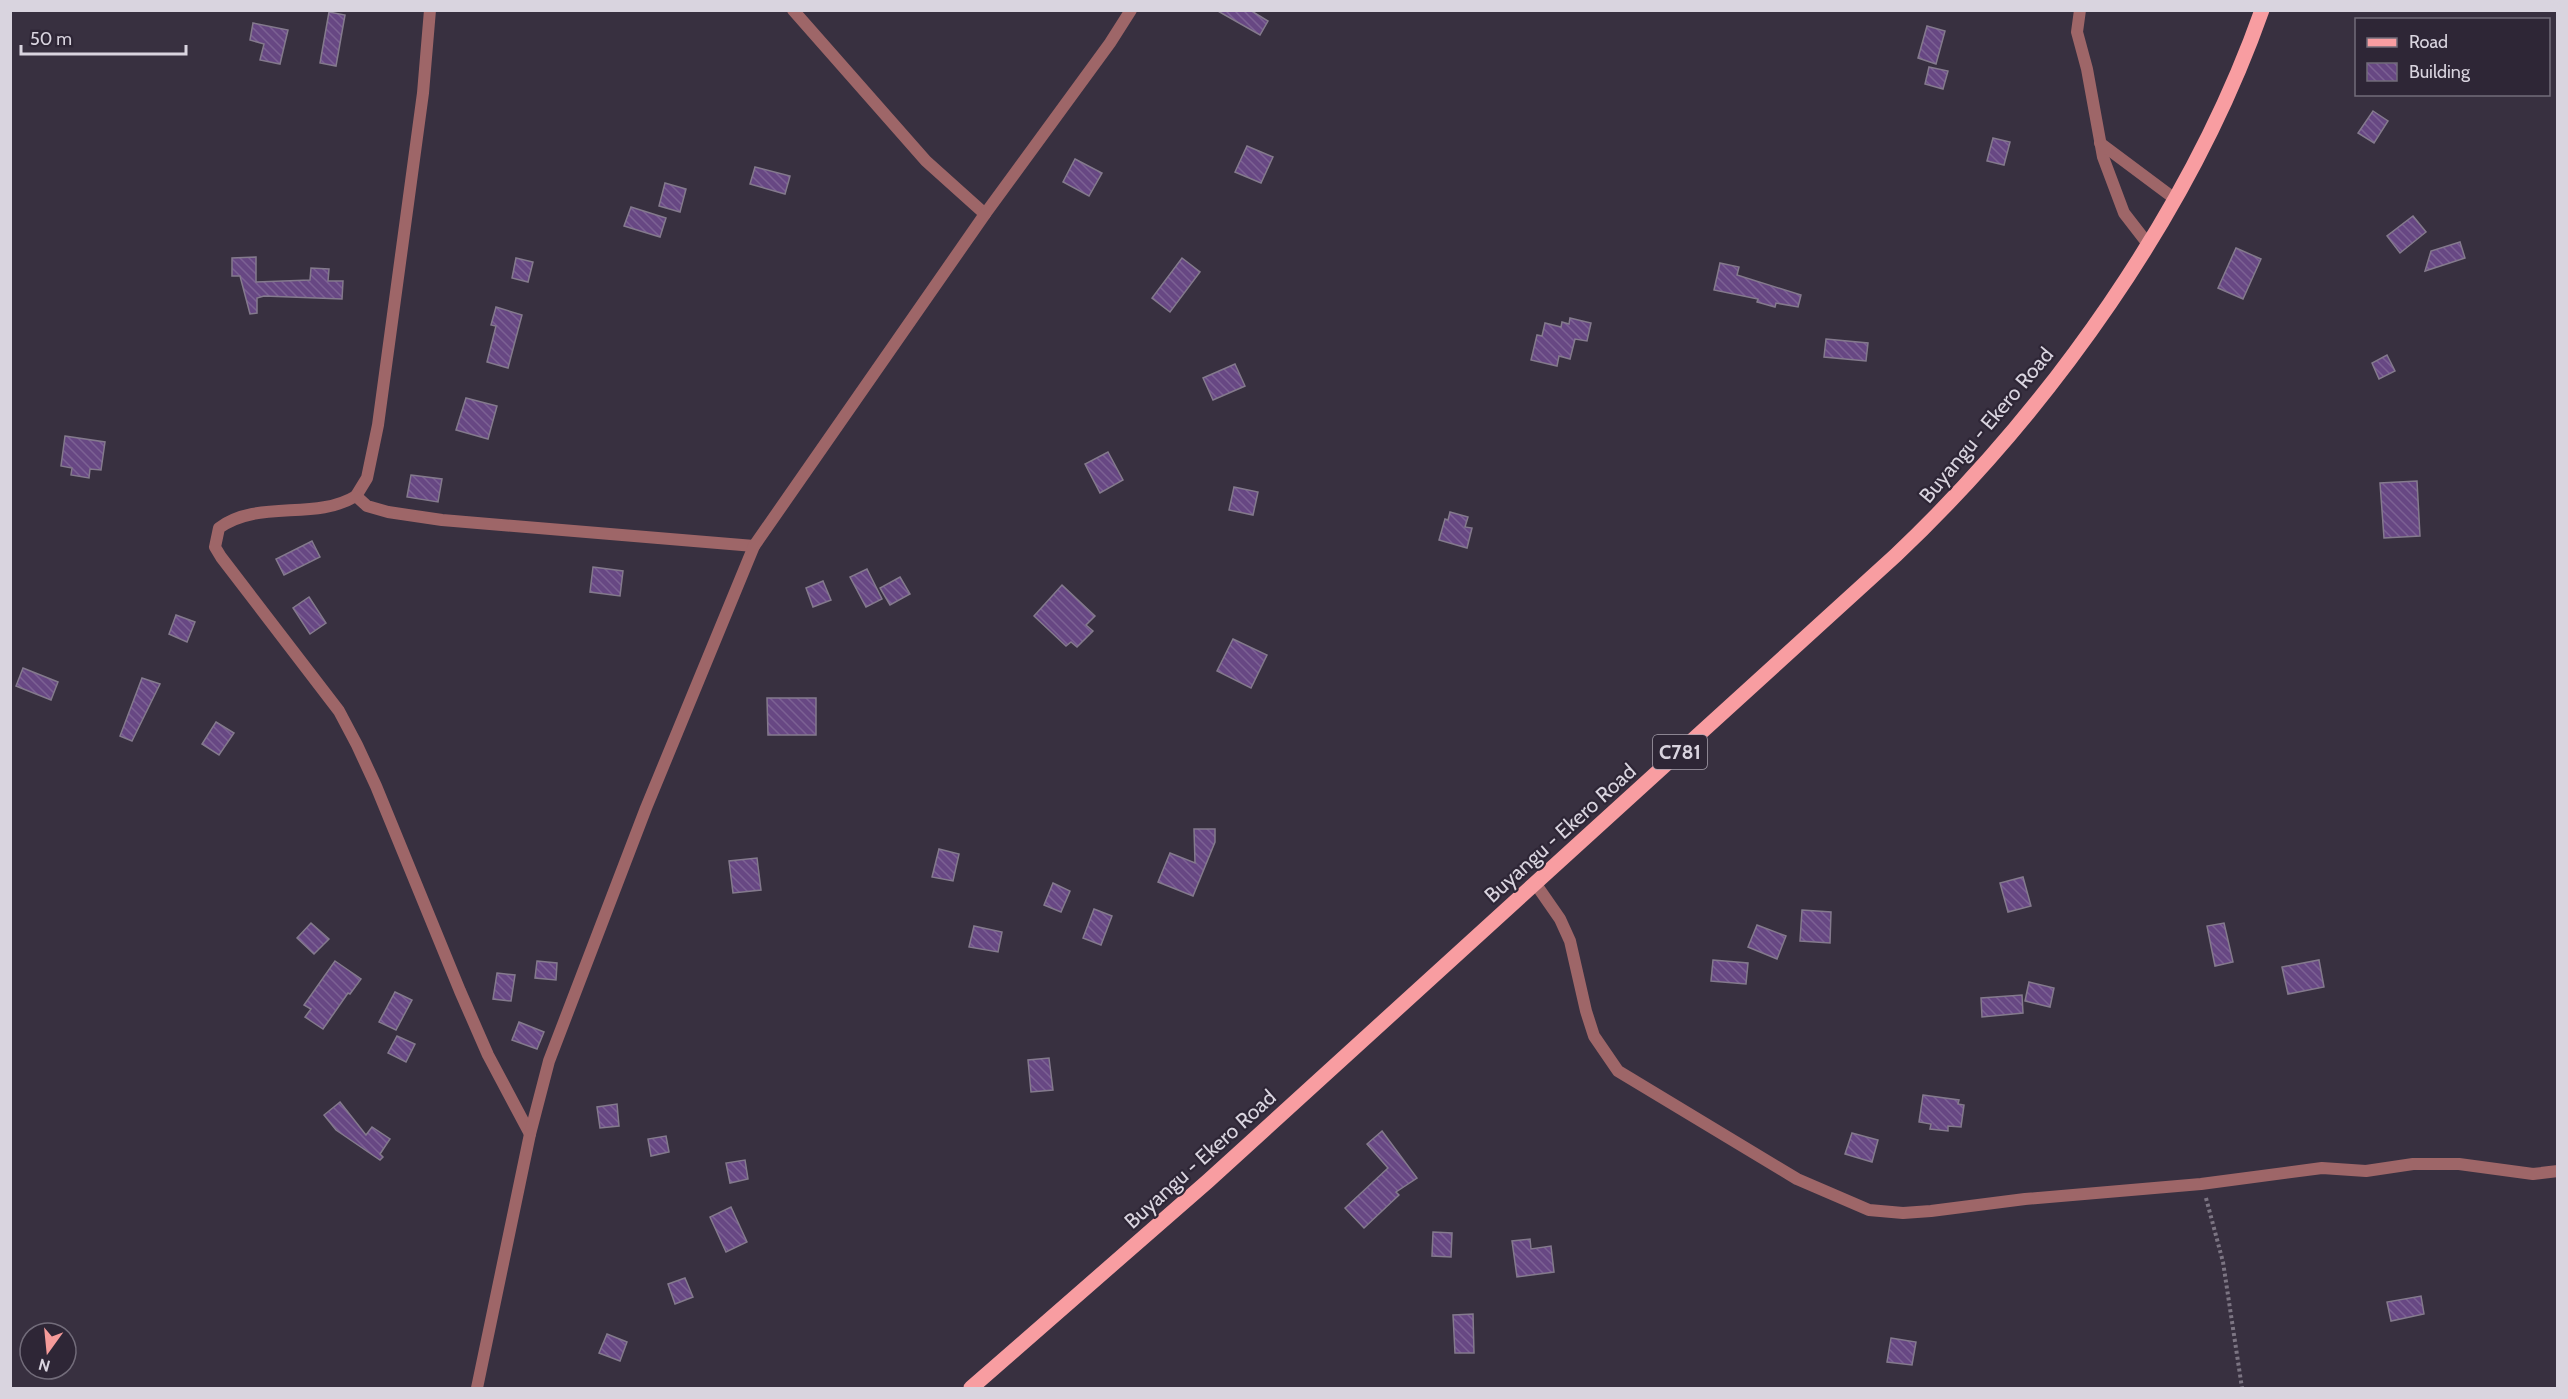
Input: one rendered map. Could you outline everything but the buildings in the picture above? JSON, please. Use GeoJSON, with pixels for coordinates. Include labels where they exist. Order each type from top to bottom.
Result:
{"type":"FeatureCollection","features":[{"type":"Feature","properties":{"kind":"main road","name":"Buyangu - Ekero Road"},"geometry":{"type":"LineString","coordinates":[[970,1389],[1217,1173],[1896,555],[1961,492],[1989,461],[2074,354],[2148,244],[2175,199],[2235,82],[2262,10]]}},
{"type":"Feature","properties":{"kind":"street"},"geometry":{"type":"LineString","coordinates":[[430,10],[423,93],[378,425],[367,478],[356,496],[334,507],[234,519],[219,528],[215,547],[343,720],[376,786],[474,1023],[530,1134]]}},
{"type":"Feature","properties":{"kind":"street"},"geometry":{"type":"LineString","coordinates":[[794,10],[926,161],[985,214]]}},
{"type":"Feature","properties":{"kind":"street"},"geometry":{"type":"LineString","coordinates":[[477,1389],[530,1134],[549,1061],[609,902],[754,546],[985,214],[1110,43],[1131,10]]}},
{"type":"Feature","properties":{"kind":"street"},"geometry":{"type":"LineString","coordinates":[[2080,10],[2077,32],[2087,69],[2103,157],[2124,213],[2148,244]]}},
{"type":"Feature","properties":{"kind":"street"},"geometry":{"type":"LineString","coordinates":[[2100,143],[2175,199]]}},
{"type":"Feature","properties":{"kind":"street"},"geometry":{"type":"LineString","coordinates":[[356,496],[367,506],[388,512],[442,520],[754,546]]}},
{"type":"Feature","properties":{"kind":"street"},"geometry":{"type":"LineString","coordinates":[[1535,883],[1560,919],[1570,941],[1594,1036],[1618,1071],[1797,1179],[1869,1210],[1903,1213],[2025,1199],[2201,1184],[2322,1168],[2366,1171],[2413,1164],[2459,1164],[2533,1174],[2558,1171]]}},
{"type":"Feature","properties":{"kind":"path"},"geometry":{"type":"LineString","coordinates":[[2201,1184],[2223,1262],[2242,1389]]}}]}
